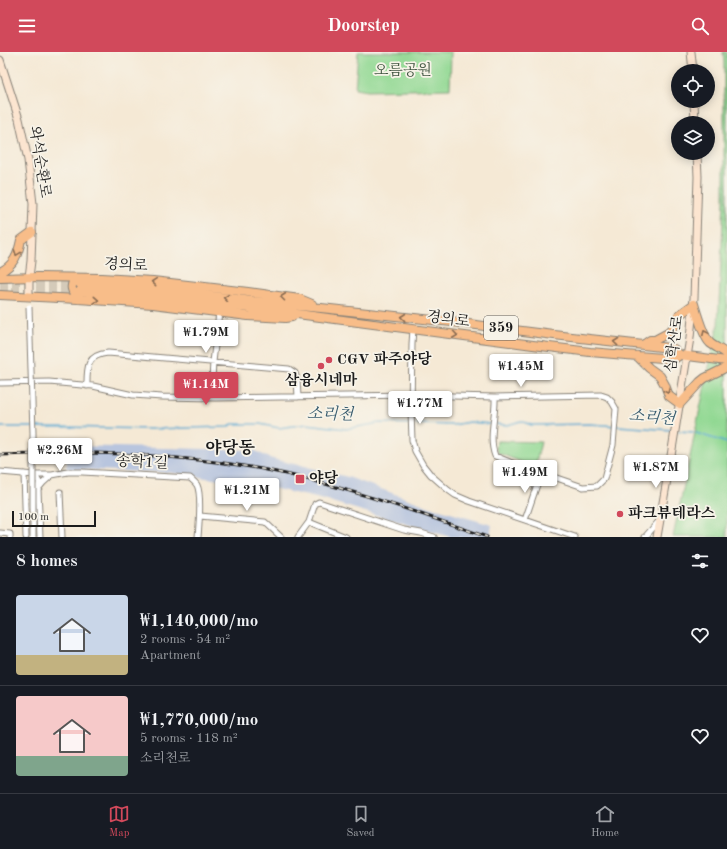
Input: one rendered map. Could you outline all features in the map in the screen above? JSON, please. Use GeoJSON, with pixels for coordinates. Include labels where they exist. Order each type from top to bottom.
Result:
{"type":"FeatureCollection","features":[{"type":"Feature","properties":{"kind":"main road"},"geometry":{"type":"LineString","coordinates":[[0,272],[9,267],[14,261],[19,250],[21,240],[32,232]]}},
{"type":"Feature","properties":{"kind":"main road","name":"경의로"},"geometry":{"type":"LineString","coordinates":[[0,278],[29,277],[153,304],[261,317],[285,318],[306,316]]}},
{"type":"Feature","properties":{"kind":"main road","name":"경의로"},"geometry":{"type":"LineString","coordinates":[[0,295],[59,298],[101,278],[153,281],[300,299],[321,308],[461,323],[674,349],[684,355],[727,361]]}},
{"type":"Feature","properties":{"kind":"main road","name":"경의로"},"geometry":{"type":"LineString","coordinates":[[79,288],[161,297],[590,352],[674,359],[684,355]]}},
{"type":"Feature","properties":{"kind":"main road"},"geometry":{"type":"LineString","coordinates":[[643,345],[650,340],[655,340],[668,333],[672,329],[679,315],[694,304],[709,341],[711,344],[727,354]]}},
{"type":"Feature","properties":{"kind":"main road"},"geometry":{"type":"LineString","coordinates":[[637,356],[660,376],[669,396],[680,404],[705,378],[727,367]]}},
{"type":"Feature","properties":{"kind":"street"},"geometry":{"type":"LineString","coordinates":[[692,52],[693,64]]}},
{"type":"Feature","properties":{"kind":"street","name":"와석순환로"},"geometry":{"type":"LineString","coordinates":[[0,60],[19,119],[28,160],[33,204],[29,296]]}},
{"type":"Feature","properties":{"kind":"street","name":"심학산로"},"geometry":{"type":"LineString","coordinates":[[657,537],[680,404],[684,355],[694,304],[697,160]]}},
{"type":"Feature","properties":{"kind":"street"},"geometry":{"type":"LineString","coordinates":[[29,296],[28,307],[33,433],[32,537]]}},
{"type":"Feature","properties":{"kind":"street"},"geometry":{"type":"LineString","coordinates":[[211,398],[213,362],[219,312]]}},
{"type":"Feature","properties":{"kind":"street"},"geometry":{"type":"LineString","coordinates":[[413,329],[411,395],[412,440],[415,451],[431,476],[455,495],[469,501],[575,537]]}},
{"type":"Feature","properties":{"kind":"street"},"geometry":{"type":"LineString","coordinates":[[87,386],[87,368],[90,363],[94,357],[100,354],[108,353],[288,369],[295,373],[297,379],[298,397]]}},
{"type":"Feature","properties":{"kind":"street"},"geometry":{"type":"LineString","coordinates":[[0,383],[49,382],[87,386],[133,395],[211,398],[411,395],[494,397],[601,395],[607,397],[616,409],[613,444],[604,479],[597,486],[589,488],[583,487],[495,456],[492,449],[495,405],[494,397]]}},
{"type":"Feature","properties":{"kind":"street"},"geometry":{"type":"LineString","coordinates":[[0,472],[52,475]]}},
{"type":"Feature","properties":{"kind":"street","name":"송학1길"},"geometry":{"type":"LineString","coordinates":[[52,475],[68,472],[82,472],[190,478],[196,484],[198,489],[200,516],[198,537]]}},
{"type":"Feature","properties":{"kind":"street"},"geometry":{"type":"LineString","coordinates":[[525,520],[541,473]]}},
{"type":"Feature","properties":{"kind":"street"},"geometry":{"type":"LineString","coordinates":[[24,474],[26,537]]}},
{"type":"Feature","properties":{"kind":"street"},"geometry":{"type":"LineString","coordinates":[[35,475],[39,482],[40,537]]}},
{"type":"Feature","properties":{"kind":"street"},"geometry":{"type":"LineString","coordinates":[[38,489],[52,475]]}},
{"type":"Feature","properties":{"kind":"street"},"geometry":{"type":"LineString","coordinates":[[60,492],[62,537]]}},
{"type":"Feature","properties":{"kind":"street"},"geometry":{"type":"LineString","coordinates":[[298,537],[309,522],[315,504],[319,502],[404,530],[434,537]]}},
{"type":"Feature","properties":{"kind":"street"},"geometry":{"type":"LineString","coordinates":[[200,516],[265,522],[281,537]]}},
{"type":"Feature","properties":{"kind":"street"},"geometry":{"type":"LineString","coordinates":[[645,537],[660,520]]}},
{"type":"Feature","properties":{"kind":"street"},"geometry":{"type":"LineString","coordinates":[[309,522],[346,537]]}},
{"type":"Feature","properties":{"kind":"street"},"geometry":{"type":"LineString","coordinates":[[0,533],[10,534],[10,537]]}},
{"type":"Feature","properties":{"kind":"shaded area"},"geometry":{"type":"Polygon","coordinates":[[[69,446],[254,450],[269,458],[348,477],[433,508],[492,525],[490,537],[450,537],[325,500],[272,488],[173,473],[66,469],[69,446]]]}},
{"type":"Feature","properties":{"kind":"green space","name":"오름공원"},"geometry":{"type":"Polygon","coordinates":[[[358,52],[451,52],[450,89],[367,91],[355,89],[358,52]]]}},
{"type":"Feature","properties":{"kind":"green space"},"geometry":{"type":"Polygon","coordinates":[[[723,52],[727,52],[727,537],[673,537],[718,325],[724,200],[723,52]]]}},
{"type":"Feature","properties":{"kind":"green space"},"geometry":{"type":"Polygon","coordinates":[[[497,441],[541,442],[535,467],[498,453],[496,448],[497,441]]]}},
{"type":"Feature","properties":{"kind":"waterway","name":"소리천"},"geometry":{"type":"LineString","coordinates":[[495,424],[507,425],[521,421],[531,425],[590,424],[672,430]]}},
{"type":"Feature","properties":{"kind":"waterway","name":"소리천"},"geometry":{"type":"LineString","coordinates":[[414,424],[453,425],[469,422],[491,424]]}},
{"type":"Feature","properties":{"kind":"waterway","name":"소리천"},"geometry":{"type":"LineString","coordinates":[[0,427],[150,429],[228,427],[232,424],[260,424],[279,428],[307,424],[346,429],[379,423],[410,424]]}},
{"type":"Feature","properties":{"kind":"waterway","name":"소리천"},"geometry":{"type":"LineString","coordinates":[[678,431],[693,432],[727,443]]}},
{"type":"Feature","properties":{"kind":"tunnel"},"geometry":{"type":"LineString","coordinates":[[0,284],[78,284]]}},
{"type":"Feature","properties":{"kind":"tunnel"},"geometry":{"type":"LineString","coordinates":[[0,289],[79,291]]}},
{"type":"Feature","properties":{"kind":"railway"},"geometry":{"type":"LineString","coordinates":[[0,455],[97,453],[159,456],[262,469],[348,490],[487,537]]}},
{"type":"Feature","properties":{"kind":"place","name":"CGV 파주야당"},"geometry":{"type":"Point","coordinates":[329,360]}},
{"type":"Feature","properties":{"kind":"place","name":"삼융시네마"},"geometry":{"type":"Point","coordinates":[321,366]}},
{"type":"Feature","properties":{"kind":"place","name":"야당"},"geometry":{"type":"Point","coordinates":[300,479]}},
{"type":"Feature","properties":{"kind":"place","name":"파크뷰테라스"},"geometry":{"type":"Point","coordinates":[620,514]}},
{"type":"Feature","properties":{"kind":"district","name":"야당동"},"geometry":{"type":"Point","coordinates":[230,448]}}]}
